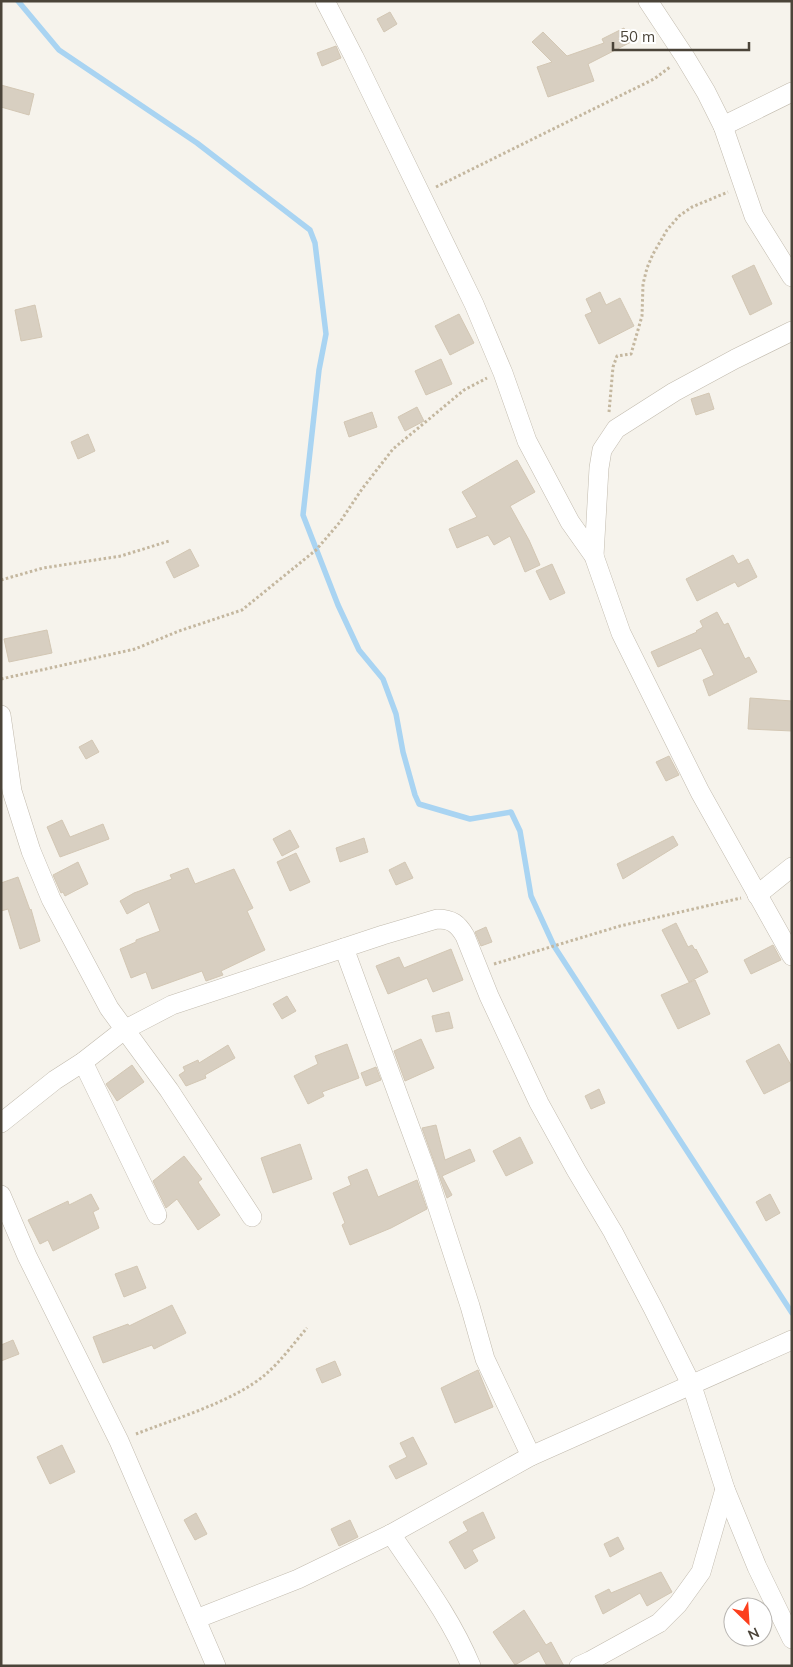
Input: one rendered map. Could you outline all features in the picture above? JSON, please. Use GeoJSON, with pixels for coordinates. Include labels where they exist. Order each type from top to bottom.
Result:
{"type":"FeatureCollection","features":[{"type":"Feature","properties":{"kind":"street"},"geometry":{"type":"LineString","coordinates":[[325,1],[474,304],[504,373],[527,441],[570,522],[594,556],[621,634],[696,783],[792,956]]}},
{"type":"Feature","properties":{"kind":"street"},"geometry":{"type":"LineString","coordinates":[[648,1],[706,92],[723,126],[746,188],[754,216],[792,277]]}},
{"type":"Feature","properties":{"kind":"street"},"geometry":{"type":"LineString","coordinates":[[723,126],[792,92]]}},
{"type":"Feature","properties":{"kind":"street"},"geometry":{"type":"LineString","coordinates":[[594,556],[599,468],[602,450],[616,429],[674,392],[792,331]]}},
{"type":"Feature","properties":{"kind":"street"},"geometry":{"type":"LineString","coordinates":[[1,715],[3,742],[12,791],[31,852],[51,899],[109,1008],[169,1090],[252,1217]]}},
{"type":"Feature","properties":{"kind":"street"},"geometry":{"type":"LineString","coordinates":[[757,895],[792,868]]}},
{"type":"Feature","properties":{"kind":"street"},"geometry":{"type":"LineString","coordinates":[[1,1123],[55,1080],[83,1062],[124,1030],[172,1005],[225,986],[437,919],[453,922],[460,928],[489,996],[539,1103],[613,1232],[692,1386],[725,1489],[757,1567],[792,1639]]}},
{"type":"Feature","properties":{"kind":"street"},"geometry":{"type":"LineString","coordinates":[[344,948],[426,1171],[470,1306],[485,1359],[531,1456]]}},
{"type":"Feature","properties":{"kind":"street"},"geometry":{"type":"LineString","coordinates":[[83,1062],[157,1215]]}},
{"type":"Feature","properties":{"kind":"street"},"geometry":{"type":"LineString","coordinates":[[1,1195],[27,1256],[119,1441],[216,1666]]}},
{"type":"Feature","properties":{"kind":"street"},"geometry":{"type":"LineString","coordinates":[[196,1619],[298,1579],[391,1534],[531,1456],[792,1340]]}},
{"type":"Feature","properties":{"kind":"street"},"geometry":{"type":"LineString","coordinates":[[579,1666],[659,1623],[678,1604],[701,1572],[725,1489]]}},
{"type":"Feature","properties":{"kind":"street"},"geometry":{"type":"LineString","coordinates":[[391,1534],[441,1608],[461,1642],[472,1666]]}},
{"type":"Feature","properties":{"kind":"path"},"geometry":{"type":"LineString","coordinates":[[421,195],[654,79],[685,57]]}},
{"type":"Feature","properties":{"kind":"path"},"geometry":{"type":"LineString","coordinates":[[609,413],[613,367],[616,356],[631,354],[642,316],[643,284],[647,268],[667,230],[679,216],[692,207],[725,193],[746,188]]}},
{"type":"Feature","properties":{"kind":"path"},"geometry":{"type":"LineString","coordinates":[[1,678],[135,649],[242,610],[316,550],[340,522],[362,489],[393,449],[464,390],[483,380],[504,373]]}},
{"type":"Feature","properties":{"kind":"path"},"geometry":{"type":"LineString","coordinates":[[1,580],[43,568],[122,556],[169,541]]}},
{"type":"Feature","properties":{"kind":"path"},"geometry":{"type":"LineString","coordinates":[[479,969],[620,926],[757,895]]}},
{"type":"Feature","properties":{"kind":"path"},"geometry":{"type":"LineString","coordinates":[[119,1441],[201,1409],[249,1387],[266,1374],[307,1328]]}},
{"type":"Feature","properties":{"kind":"building"},"geometry":{"type":"Polygon","coordinates":[[[390,12],[397,24],[384,32],[377,19],[390,12]]]}},
{"type":"Feature","properties":{"kind":"building"},"geometry":{"type":"Polygon","coordinates":[[[624,28],[631,42],[588,64],[594,81],[548,97],[537,67],[552,62],[532,42],[543,32],[567,56],[604,43],[602,39],[624,28]]]}},
{"type":"Feature","properties":{"kind":"building"},"geometry":{"type":"Polygon","coordinates":[[[336,46],[341,58],[322,66],[317,53],[336,46]]]}},
{"type":"Feature","properties":{"kind":"building"},"geometry":{"type":"Polygon","coordinates":[[[1,85],[34,94],[29,115],[1,107],[1,85]]]}},
{"type":"Feature","properties":{"kind":"building"},"geometry":{"type":"Polygon","coordinates":[[[754,265],[772,304],[750,315],[732,276],[754,265]]]}},
{"type":"Feature","properties":{"kind":"building"},"geometry":{"type":"Polygon","coordinates":[[[600,292],[606,305],[620,298],[634,326],[599,344],[585,315],[592,312],[586,299],[600,292]]]}},
{"type":"Feature","properties":{"kind":"building"},"geometry":{"type":"Polygon","coordinates":[[[35,305],[42,337],[21,341],[15,310],[35,305]]]}},
{"type":"Feature","properties":{"kind":"building"},"geometry":{"type":"Polygon","coordinates":[[[459,314],[474,343],[450,355],[435,326],[459,314]]]}},
{"type":"Feature","properties":{"kind":"building"},"geometry":{"type":"Polygon","coordinates":[[[441,359],[452,384],[426,395],[415,371],[441,359]]]}},
{"type":"Feature","properties":{"kind":"building"},"geometry":{"type":"Polygon","coordinates":[[[709,393],[714,409],[696,415],[691,399],[709,393]]]}},
{"type":"Feature","properties":{"kind":"building"},"geometry":{"type":"Polygon","coordinates":[[[417,407],[424,421],[405,431],[398,417],[417,407]]]}},
{"type":"Feature","properties":{"kind":"building"},"geometry":{"type":"Polygon","coordinates":[[[372,412],[377,427],[349,437],[344,422],[372,412]]]}},
{"type":"Feature","properties":{"kind":"building"},"geometry":{"type":"Polygon","coordinates":[[[88,434],[95,451],[78,459],[71,442],[88,434]]]}},
{"type":"Feature","properties":{"kind":"building"},"geometry":{"type":"Polygon","coordinates":[[[517,460],[535,492],[510,506],[529,540],[540,565],[525,572],[510,536],[494,545],[488,535],[457,548],[449,529],[477,517],[462,492],[517,460]]]}},
{"type":"Feature","properties":{"kind":"building"},"geometry":{"type":"Polygon","coordinates":[[[190,549],[199,566],[174,578],[166,562],[190,549]]]}},
{"type":"Feature","properties":{"kind":"building"},"geometry":{"type":"Polygon","coordinates":[[[733,555],[738,564],[748,559],[757,577],[738,587],[735,582],[697,601],[686,579],[733,555]]]}},
{"type":"Feature","properties":{"kind":"building"},"geometry":{"type":"Polygon","coordinates":[[[552,564],[565,593],[550,600],[536,571],[552,564]]]}},
{"type":"Feature","properties":{"kind":"building"},"geometry":{"type":"Polygon","coordinates":[[[717,612],[724,625],[728,623],[745,659],[749,657],[757,672],[709,696],[703,680],[714,675],[701,648],[658,667],[651,652],[697,632],[703,627],[700,621],[717,612]]]}},
{"type":"Feature","properties":{"kind":"building"},"geometry":{"type":"Polygon","coordinates":[[[47,630],[52,653],[9,662],[4,639],[47,630]]]}},
{"type":"Feature","properties":{"kind":"building"},"geometry":{"type":"Polygon","coordinates":[[[750,698],[792,701],[792,731],[748,729],[750,698]]]}},
{"type":"Feature","properties":{"kind":"building"},"geometry":{"type":"Polygon","coordinates":[[[92,740],[99,752],[86,759],[79,747],[92,740]]]}},
{"type":"Feature","properties":{"kind":"building"},"geometry":{"type":"Polygon","coordinates":[[[669,756],[679,775],[666,781],[656,762],[669,756]]]}},
{"type":"Feature","properties":{"kind":"building"},"geometry":{"type":"Polygon","coordinates":[[[62,820],[70,837],[103,824],[109,839],[60,857],[47,827],[62,820]]]}},
{"type":"Feature","properties":{"kind":"building"},"geometry":{"type":"Polygon","coordinates":[[[290,830],[299,847],[282,856],[273,839],[290,830]]]}},
{"type":"Feature","properties":{"kind":"building"},"geometry":{"type":"Polygon","coordinates":[[[673,836],[678,845],[623,879],[617,864],[673,836]]]}},
{"type":"Feature","properties":{"kind":"building"},"geometry":{"type":"Polygon","coordinates":[[[364,838],[368,852],[340,862],[336,848],[364,838]]]}},
{"type":"Feature","properties":{"kind":"building"},"geometry":{"type":"Polygon","coordinates":[[[296,853],[310,882],[290,891],[277,862],[296,853]]]}},
{"type":"Feature","properties":{"kind":"building"},"geometry":{"type":"Polygon","coordinates":[[[78,862],[88,884],[65,896],[63,892],[61,893],[53,875],[78,862]]]}},
{"type":"Feature","properties":{"kind":"building"},"geometry":{"type":"Polygon","coordinates":[[[405,862],[413,878],[396,885],[389,870],[405,862]]]}},
{"type":"Feature","properties":{"kind":"building"},"geometry":{"type":"Polygon","coordinates":[[[188,868],[195,884],[234,869],[253,908],[247,911],[265,950],[221,971],[223,975],[206,981],[202,971],[152,989],[146,972],[131,978],[120,949],[136,942],[136,940],[160,931],[149,902],[127,914],[120,901],[134,893],[172,879],[170,875],[188,868]]]}},
{"type":"Feature","properties":{"kind":"building"},"geometry":{"type":"Polygon","coordinates":[[[18,877],[31,909],[40,941],[20,949],[8,909],[1,911],[1,883],[18,877]]]}},
{"type":"Feature","properties":{"kind":"building"},"geometry":{"type":"Polygon","coordinates":[[[676,923],[688,947],[692,945],[696,949],[708,972],[689,982],[662,930],[676,923]]]}},
{"type":"Feature","properties":{"kind":"building"},"geometry":{"type":"Polygon","coordinates":[[[486,927],[492,942],[481,946],[475,932],[486,927]]]}},
{"type":"Feature","properties":{"kind":"building"},"geometry":{"type":"Polygon","coordinates":[[[773,945],[781,960],[751,974],[744,960],[773,945]]]}},
{"type":"Feature","properties":{"kind":"building"},"geometry":{"type":"Polygon","coordinates":[[[451,949],[463,980],[433,992],[427,978],[388,994],[376,966],[399,957],[404,968],[451,949]]]}},
{"type":"Feature","properties":{"kind":"building"},"geometry":{"type":"Polygon","coordinates":[[[695,980],[710,1014],[678,1029],[661,995],[695,980]]]}},
{"type":"Feature","properties":{"kind":"building"},"geometry":{"type":"Polygon","coordinates":[[[287,996],[296,1011],[282,1019],[273,1004],[287,996]]]}},
{"type":"Feature","properties":{"kind":"building"},"geometry":{"type":"Polygon","coordinates":[[[449,1012],[453,1028],[436,1032],[432,1016],[449,1012]]]}},
{"type":"Feature","properties":{"kind":"building"},"geometry":{"type":"Polygon","coordinates":[[[421,1039],[434,1068],[405,1081],[394,1051],[421,1039]]]}},
{"type":"Feature","properties":{"kind":"building"},"geometry":{"type":"Polygon","coordinates":[[[347,1044],[359,1078],[322,1092],[324,1096],[308,1104],[294,1076],[318,1064],[315,1056],[347,1044]]]}},
{"type":"Feature","properties":{"kind":"building"},"geometry":{"type":"Polygon","coordinates":[[[779,1044],[792,1067],[792,1080],[764,1094],[746,1061],[779,1044]]]}},
{"type":"Feature","properties":{"kind":"building"},"geometry":{"type":"Polygon","coordinates":[[[228,1045],[235,1058],[205,1075],[206,1078],[186,1086],[179,1075],[185,1071],[183,1067],[198,1060],[199,1063],[228,1045]]]}},
{"type":"Feature","properties":{"kind":"building"},"geometry":{"type":"Polygon","coordinates":[[[132,1065],[144,1082],[117,1101],[106,1084],[132,1065]]]}},
{"type":"Feature","properties":{"kind":"building"},"geometry":{"type":"Polygon","coordinates":[[[376,1067],[381,1080],[366,1086],[361,1073],[376,1067]]]}},
{"type":"Feature","properties":{"kind":"building"},"geometry":{"type":"Polygon","coordinates":[[[599,1089],[605,1103],[591,1109],[585,1096],[599,1089]]]}},
{"type":"Feature","properties":{"kind":"building"},"geometry":{"type":"Polygon","coordinates":[[[436,1125],[445,1160],[470,1149],[475,1161],[442,1176],[452,1195],[447,1198],[422,1128],[436,1125]]]}},
{"type":"Feature","properties":{"kind":"building"},"geometry":{"type":"Polygon","coordinates":[[[520,1137],[533,1163],[506,1176],[493,1151],[520,1137]]]}},
{"type":"Feature","properties":{"kind":"building"},"geometry":{"type":"Polygon","coordinates":[[[300,1144],[312,1179],[273,1193],[261,1158],[300,1144]]]}},
{"type":"Feature","properties":{"kind":"building"},"geometry":{"type":"Polygon","coordinates":[[[184,1156],[202,1179],[198,1182],[220,1215],[198,1230],[177,1199],[166,1208],[153,1181],[184,1156]]]}},
{"type":"Feature","properties":{"kind":"building"},"geometry":{"type":"Polygon","coordinates":[[[367,1169],[378,1197],[417,1180],[427,1209],[391,1228],[350,1245],[342,1225],[345,1223],[333,1193],[351,1185],[348,1177],[367,1169]]]}},
{"type":"Feature","properties":{"kind":"building"},"geometry":{"type":"Polygon","coordinates":[[[91,1194],[99,1209],[93,1212],[99,1228],[53,1251],[48,1240],[40,1244],[28,1220],[68,1201],[69,1205],[91,1194]]]}},
{"type":"Feature","properties":{"kind":"building"},"geometry":{"type":"Polygon","coordinates":[[[770,1194],[780,1213],[766,1221],[756,1202],[770,1194]]]}},
{"type":"Feature","properties":{"kind":"building"},"geometry":{"type":"Polygon","coordinates":[[[137,1266],[146,1288],[124,1297],[115,1274],[137,1266]]]}},
{"type":"Feature","properties":{"kind":"building"},"geometry":{"type":"Polygon","coordinates":[[[172,1305],[186,1333],[154,1349],[152,1345],[103,1363],[93,1337],[128,1324],[129,1326],[172,1305]]]}},
{"type":"Feature","properties":{"kind":"building"},"geometry":{"type":"Polygon","coordinates":[[[13,1340],[19,1354],[1,1361],[1,1345],[13,1340]]]}},
{"type":"Feature","properties":{"kind":"building"},"geometry":{"type":"Polygon","coordinates":[[[335,1361],[341,1375],[322,1383],[316,1369],[335,1361]]]}},
{"type":"Feature","properties":{"kind":"building"},"geometry":{"type":"Polygon","coordinates":[[[478,1370],[493,1407],[455,1423],[441,1388],[478,1370]]]}},
{"type":"Feature","properties":{"kind":"building"},"geometry":{"type":"Polygon","coordinates":[[[413,1437],[427,1464],[396,1479],[389,1466],[407,1457],[400,1443],[413,1437]]]}},
{"type":"Feature","properties":{"kind":"building"},"geometry":{"type":"Polygon","coordinates":[[[62,1445],[75,1472],[50,1484],[37,1457],[62,1445]]]}},
{"type":"Feature","properties":{"kind":"building"},"geometry":{"type":"Polygon","coordinates":[[[483,1512],[495,1538],[472,1550],[478,1561],[465,1569],[449,1542],[468,1531],[463,1522],[483,1512]]]}},
{"type":"Feature","properties":{"kind":"building"},"geometry":{"type":"Polygon","coordinates":[[[196,1513],[207,1534],[195,1540],[184,1520],[196,1513]]]}},
{"type":"Feature","properties":{"kind":"building"},"geometry":{"type":"Polygon","coordinates":[[[350,1520],[358,1537],[339,1546],[331,1529],[350,1520]]]}},
{"type":"Feature","properties":{"kind":"building"},"geometry":{"type":"Polygon","coordinates":[[[618,1537],[624,1549],[610,1557],[604,1544],[618,1537]]]}},
{"type":"Feature","properties":{"kind":"building"},"geometry":{"type":"Polygon","coordinates":[[[661,1572],[672,1592],[647,1606],[640,1593],[603,1614],[595,1596],[609,1589],[611,1593],[661,1572]]]}},
{"type":"Feature","properties":{"kind":"building"},"geometry":{"type":"Polygon","coordinates":[[[524,1610],[546,1645],[551,1642],[564,1666],[547,1666],[539,1651],[515,1665],[493,1632],[524,1610]]]}},
{"type":"Feature","properties":{"kind":"waterway"},"geometry":{"type":"LineString","coordinates":[[18,1],[59,50],[197,143],[310,230],[315,243],[326,334],[319,370],[303,515],[338,605],[359,650],[383,679],[396,714],[403,752],[419,804],[470,819],[511,812],[520,831],[531,896],[554,946],[792,1313]]}}]}
